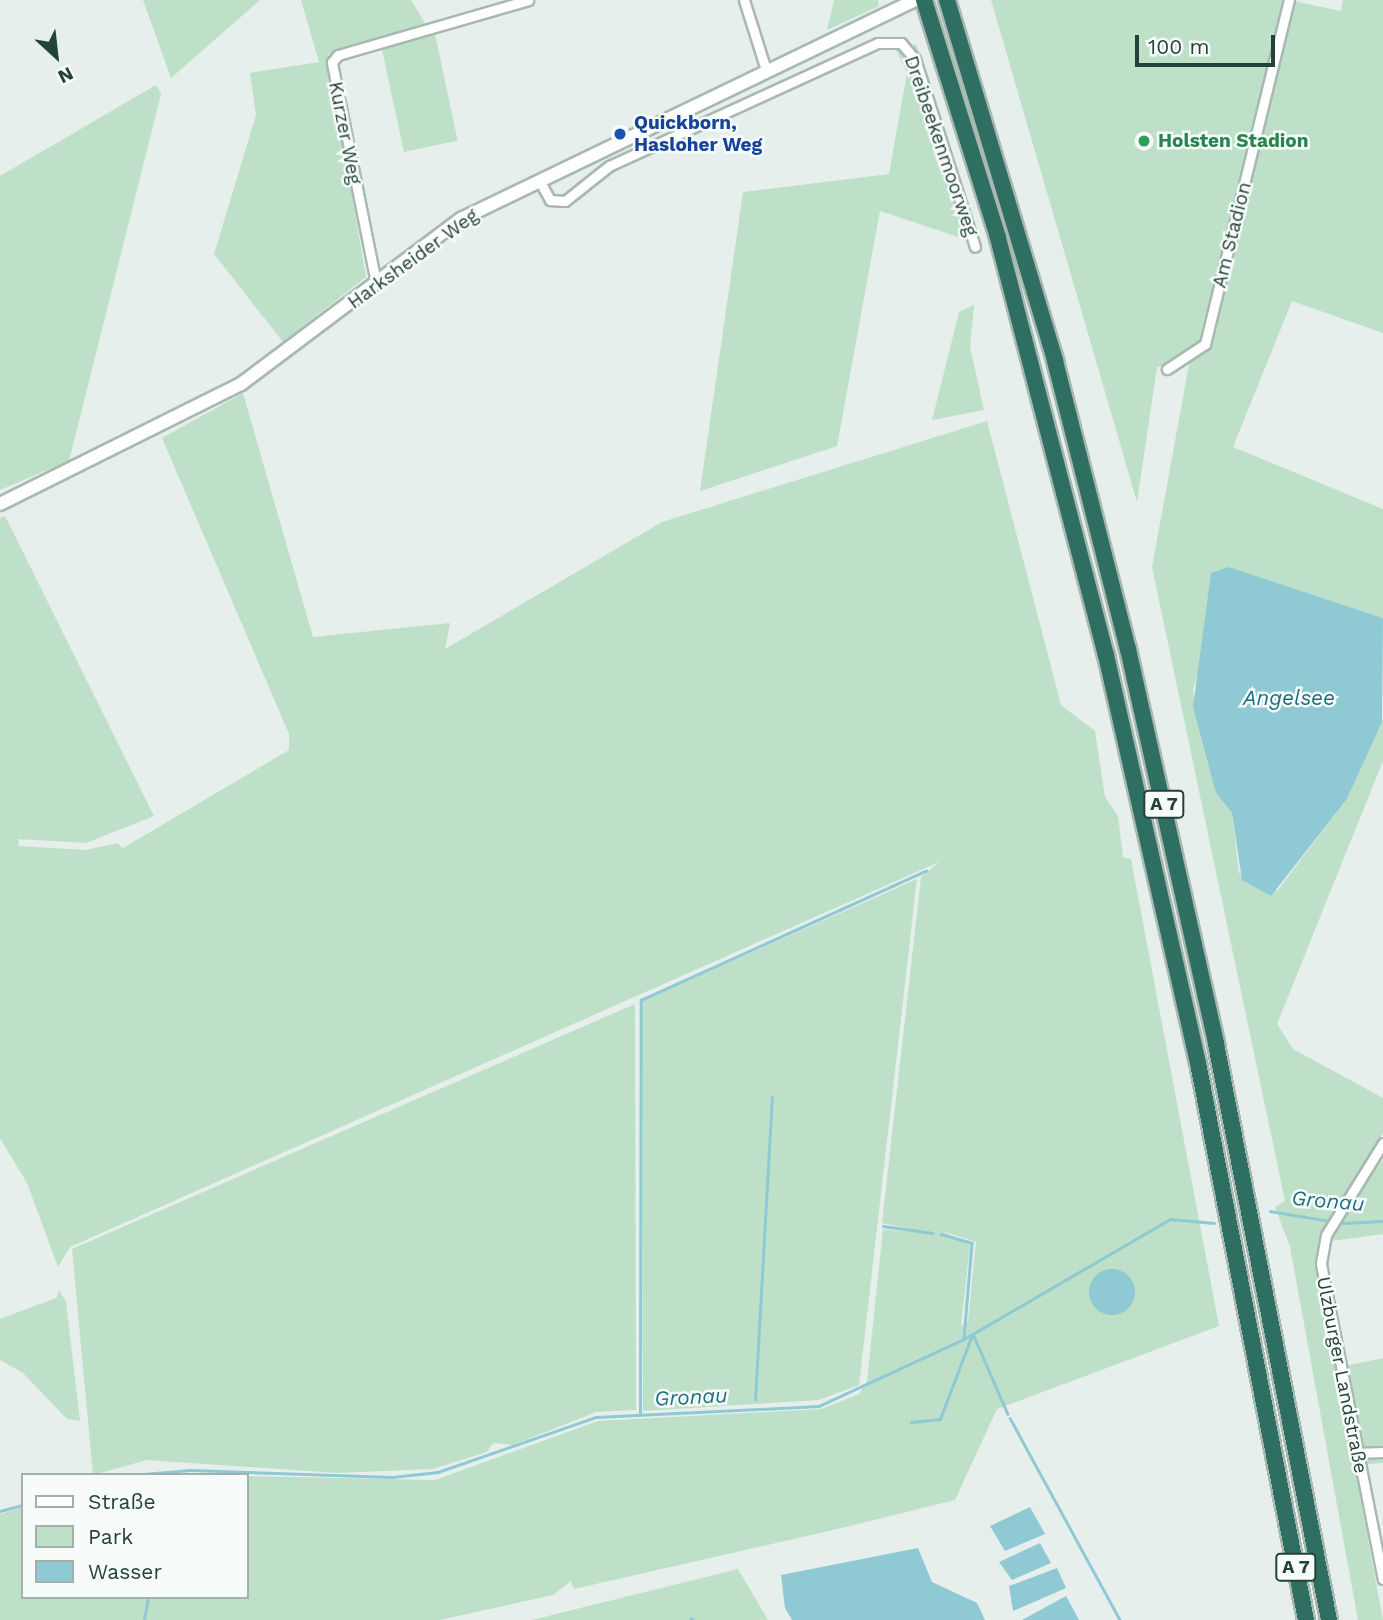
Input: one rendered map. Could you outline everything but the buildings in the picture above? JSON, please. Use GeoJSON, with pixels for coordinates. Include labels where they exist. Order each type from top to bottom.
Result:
{"type":"FeatureCollection","features":[{"type":"Feature","properties":{"kind":"highway","name":"A 7"},"geometry":{"type":"LineString","coordinates":[[924,0],[1002,251],[1107,655],[1200,1076],[1306,1620]]}},
{"type":"Feature","properties":{"kind":"highway","name":"A 7"},"geometry":{"type":"LineString","coordinates":[[947,0],[1055,361],[1128,649],[1216,1044],[1329,1620]]}},
{"type":"Feature","properties":{"kind":"main road","name":"Harksheider Weg"},"geometry":{"type":"LineString","coordinates":[[0,504],[241,384],[461,219],[915,0]]}},
{"type":"Feature","properties":{"kind":"street","name":"Kurzer Weg"},"geometry":{"type":"LineString","coordinates":[[376,283],[332,62],[528,0]]}},
{"type":"Feature","properties":{"kind":"street"},"geometry":{"type":"LineString","coordinates":[[744,0],[766,70]]}},
{"type":"Feature","properties":{"kind":"street","name":"Am Stadion"},"geometry":{"type":"LineString","coordinates":[[1167,369],[1205,344],[1289,0]]}},
{"type":"Feature","properties":{"kind":"street","name":"Dreibeekenmoorweg"},"geometry":{"type":"LineString","coordinates":[[539,180],[550,200],[565,201],[608,166],[878,43],[901,43],[915,59],[975,247]]}},
{"type":"Feature","properties":{"kind":"street","name":"Ulzburger Landstraße"},"geometry":{"type":"LineString","coordinates":[[1383,1143],[1326,1235],[1324,1286],[1383,1579]]}},
{"type":"Feature","properties":{"kind":"street"},"geometry":{"type":"LineString","coordinates":[[1356,1453],[1383,1452]]}},
{"type":"Feature","properties":{"kind":"green space"},"geometry":{"type":"Polygon","coordinates":[[[143,0],[260,0],[171,78],[143,0]]]}},
{"type":"Feature","properties":{"kind":"green space"},"geometry":{"type":"Polygon","coordinates":[[[301,0],[411,0],[425,23],[328,54],[366,277],[283,342],[214,254],[256,115],[250,73],[319,62],[301,0]]]}},
{"type":"Feature","properties":{"kind":"green space"},"geometry":{"type":"Polygon","coordinates":[[[834,0],[878,0],[879,6],[827,30],[834,0]]]}},
{"type":"Feature","properties":{"kind":"green space"},"geometry":{"type":"Polygon","coordinates":[[[991,0],[1289,0],[1341,11],[1343,0],[1383,0],[1383,333],[1292,301],[1233,447],[1383,509],[1383,618],[1229,567],[1193,690],[1216,793],[1232,813],[1239,873],[1277,891],[1347,799],[1383,719],[1383,761],[1277,1024],[1293,1049],[1383,1098],[1383,1133],[1323,1233],[1319,1275],[1383,1620],[1358,1620],[1290,1247],[1275,1207],[1285,1201],[1152,567],[1190,359],[1157,367],[1137,502],[991,0]]]}},
{"type":"Feature","properties":{"kind":"green space"},"geometry":{"type":"Polygon","coordinates":[[[435,34],[458,141],[404,152],[381,45],[435,34]]]}},
{"type":"Feature","properties":{"kind":"green space"},"geometry":{"type":"Polygon","coordinates":[[[916,44],[973,228],[970,241],[880,211],[837,446],[700,491],[743,192],[889,174],[907,73],[896,50],[916,44]]]}},
{"type":"Feature","properties":{"kind":"green space"},"geometry":{"type":"Polygon","coordinates":[[[156,85],[161,94],[69,461],[0,490],[0,176],[156,85]]]}},
{"type":"Feature","properties":{"kind":"green space"},"geometry":{"type":"Polygon","coordinates":[[[974,305],[970,347],[984,410],[932,420],[959,312],[974,305]]]}},
{"type":"Feature","properties":{"kind":"green space"},"geometry":{"type":"Polygon","coordinates":[[[243,393],[313,637],[450,623],[445,649],[662,522],[987,421],[1061,705],[1095,731],[1105,797],[1118,816],[1123,857],[1131,859],[1219,1326],[997,1409],[955,1500],[846,1527],[574,1589],[571,1581],[553,1595],[440,1620],[0,1620],[0,1514],[21,1508],[21,1599],[248,1599],[248,1476],[435,1480],[598,1421],[821,1409],[859,1394],[867,1381],[883,1229],[934,1234],[882,1223],[921,877],[939,862],[70,1247],[58,1267],[27,1183],[0,1138],[0,518],[5,516],[154,816],[86,843],[18,839],[19,846],[86,850],[117,843],[123,848],[289,750],[289,734],[162,438],[243,393]],[[941,1231],[970,1245],[961,1326],[968,1321],[976,1242],[941,1231]]]}},
{"type":"Feature","properties":{"kind":"green space"},"geometry":{"type":"Polygon","coordinates":[[[917,879],[859,1385],[819,1400],[643,1411],[642,1001],[917,879]]]}},
{"type":"Feature","properties":{"kind":"green space"},"geometry":{"type":"Polygon","coordinates":[[[635,1004],[636,1410],[596,1412],[513,1445],[493,1443],[487,1452],[433,1469],[337,1473],[147,1460],[93,1473],[72,1249],[635,1004]]]}},
{"type":"Feature","properties":{"kind":"green space"},"geometry":{"type":"Polygon","coordinates":[[[1383,1160],[1383,1234],[1332,1241],[1349,1206],[1383,1160]]]}},
{"type":"Feature","properties":{"kind":"green space"},"geometry":{"type":"Polygon","coordinates":[[[59,1290],[66,1302],[80,1421],[67,1419],[23,1373],[0,1360],[0,1319],[56,1298],[59,1290]]]}},
{"type":"Feature","properties":{"kind":"green space"},"geometry":{"type":"Polygon","coordinates":[[[1383,1358],[1383,1463],[1368,1464],[1345,1366],[1383,1358]]]}},
{"type":"Feature","properties":{"kind":"green space"},"geometry":{"type":"Polygon","coordinates":[[[738,1569],[768,1620],[532,1620],[738,1569]]]}},
{"type":"Feature","properties":{"kind":"water","name":"Angelsee"},"geometry":{"type":"Polygon","coordinates":[[[1229,567],[1383,618],[1382,722],[1347,799],[1271,896],[1242,880],[1232,813],[1216,793],[1193,707],[1211,573],[1229,567]]]}},
{"type":"Feature","properties":{"kind":"water"},"geometry":{"type":"Polygon","coordinates":[[[1112,1269],[1128,1276],[1135,1292],[1128,1308],[1112,1315],[1096,1308],[1089,1292],[1096,1276],[1112,1269]]]}},
{"type":"Feature","properties":{"kind":"water"},"geometry":{"type":"Polygon","coordinates":[[[1030,1507],[1045,1534],[1005,1551],[990,1526],[1030,1507]]]}},
{"type":"Feature","properties":{"kind":"water"},"geometry":{"type":"Polygon","coordinates":[[[1040,1543],[1051,1563],[1012,1580],[999,1562],[1040,1543]]]}},
{"type":"Feature","properties":{"kind":"water"},"geometry":{"type":"Polygon","coordinates":[[[918,1548],[932,1582],[977,1603],[985,1620],[792,1620],[785,1608],[781,1575],[918,1548]]]}},
{"type":"Feature","properties":{"kind":"water"},"geometry":{"type":"Polygon","coordinates":[[[1057,1568],[1066,1588],[1013,1611],[1009,1586],[1057,1568]]]}},
{"type":"Feature","properties":{"kind":"water"},"geometry":{"type":"Polygon","coordinates":[[[1066,1596],[1079,1620],[1022,1620],[1066,1596]]]}},
{"type":"Feature","properties":{"kind":"waterway"},"geometry":{"type":"LineString","coordinates":[[640,1414],[641,1000],[926,871]]}},
{"type":"Feature","properties":{"kind":"waterway"},"geometry":{"type":"LineString","coordinates":[[755,1400],[772,1097]]}},
{"type":"Feature","properties":{"kind":"waterway","name":"Gronau"},"geometry":{"type":"LineString","coordinates":[[1270,1211],[1342,1223],[1383,1221]]}},
{"type":"Feature","properties":{"kind":"waterway","name":"Gronau"},"geometry":{"type":"LineString","coordinates":[[155,1473],[190,1470],[392,1477],[438,1472],[596,1417],[819,1406],[964,1339],[1170,1219],[1214,1223]]}},
{"type":"Feature","properties":{"kind":"waterway"},"geometry":{"type":"LineString","coordinates":[[883,1226],[933,1233]]}},
{"type":"Feature","properties":{"kind":"waterway"},"geometry":{"type":"LineString","coordinates":[[941,1234],[972,1243],[964,1339]]}},
{"type":"Feature","properties":{"kind":"waterway"},"geometry":{"type":"LineString","coordinates":[[973,1334],[1008,1414]]}},
{"type":"Feature","properties":{"kind":"waterway"},"geometry":{"type":"LineString","coordinates":[[911,1422],[940,1419],[972,1335]]}},
{"type":"Feature","properties":{"kind":"waterway"},"geometry":{"type":"LineString","coordinates":[[1010,1418],[1120,1620]]}},
{"type":"Feature","properties":{"kind":"waterway","name":"Gronau"},"geometry":{"type":"LineString","coordinates":[[0,1511],[21,1506]]}},
{"type":"Feature","properties":{"kind":"waterway"},"geometry":{"type":"LineString","coordinates":[[144,1620],[148,1599]]}},
{"type":"Feature","properties":{"kind":"place","name":"Quickborn, Hasloher Weg"},"geometry":{"type":"Point","coordinates":[620,134]}},
{"type":"Feature","properties":{"kind":"place","name":"Holsten Stadion"},"geometry":{"type":"Point","coordinates":[1144,141]}}]}
